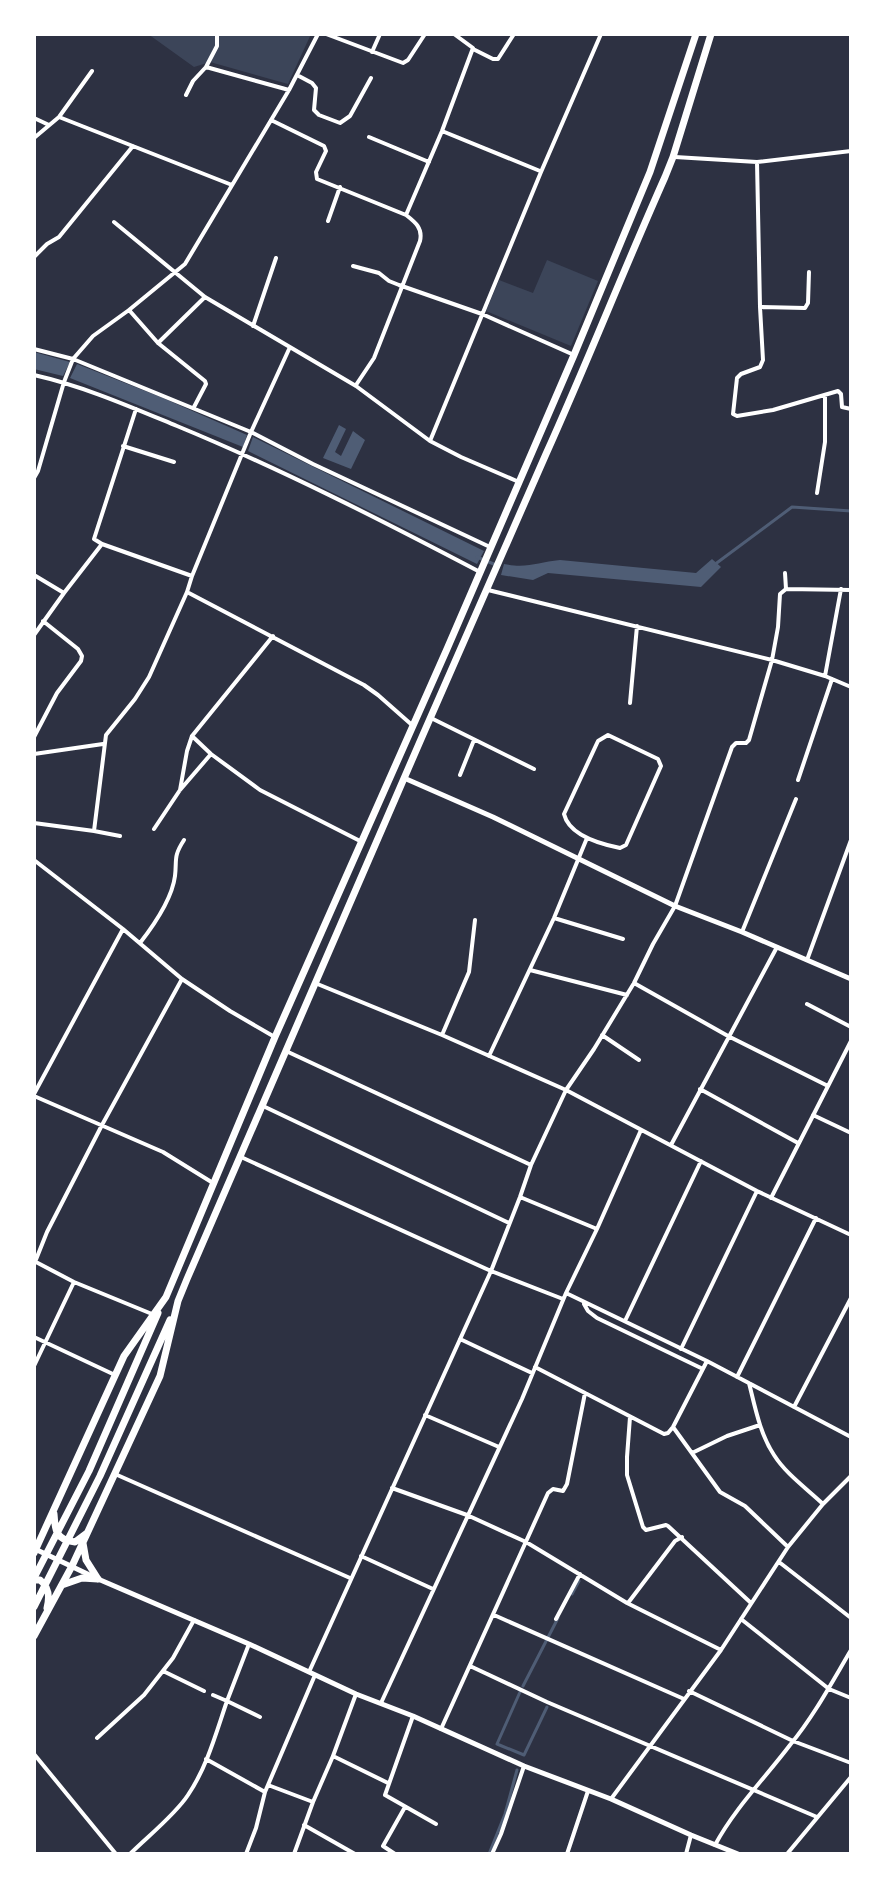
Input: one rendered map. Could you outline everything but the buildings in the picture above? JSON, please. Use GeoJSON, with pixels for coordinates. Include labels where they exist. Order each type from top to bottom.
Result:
{"type":"FeatureCollection","features":[{"type":"Feature","properties":{"kind":"highway"},"geometry":{"type":"LineString","coordinates":[[45,1616],[49,1600],[47,1586],[34,1579],[89,1471],[166,1297],[275,1037],[574,355],[650,172],[696,34]]}},
{"type":"Feature","properties":{"kind":"highway"},"geometry":{"type":"LineString","coordinates":[[34,1607],[100,1476],[178,1301],[546,454],[673,157],[711,34]]}},
{"type":"Feature","properties":{"kind":"highway"},"geometry":{"type":"LineString","coordinates":[[35,1550],[124,1356],[166,1297]]}},
{"type":"Feature","properties":{"kind":"highway"},"geometry":{"type":"LineString","coordinates":[[34,1636],[73,1567],[160,1376],[178,1301]]}},
{"type":"Feature","properties":{"kind":"highway"},"geometry":{"type":"LineString","coordinates":[[54,1509],[60,1538],[75,1542],[88,1531]]}},
{"type":"Feature","properties":{"kind":"highway"},"geometry":{"type":"LineString","coordinates":[[83,1541],[86,1560],[98,1579]]}},
{"type":"Feature","properties":{"kind":"highway"},"geometry":{"type":"LineString","coordinates":[[61,1586],[82,1578],[98,1579]]}},
{"type":"Feature","properties":{"kind":"street"},"geometry":{"type":"LineString","coordinates":[[186,95],[216,49],[217,34]]}},
{"type":"Feature","properties":{"kind":"street"},"geometry":{"type":"LineString","coordinates":[[34,478],[72,361],[99,331],[175,273],[188,259],[289,90],[318,34]]}},
{"type":"Feature","properties":{"kind":"street"},"geometry":{"type":"LineString","coordinates":[[326,34],[403,63],[425,34]]}},
{"type":"Feature","properties":{"kind":"street"},"geometry":{"type":"LineString","coordinates":[[372,52],[380,34]]}},
{"type":"Feature","properties":{"kind":"street"},"geometry":{"type":"LineString","coordinates":[[454,34],[493,59],[498,59],[514,34]]}},
{"type":"Feature","properties":{"kind":"street"},"geometry":{"type":"LineString","coordinates":[[430,441],[601,34]]}},
{"type":"Feature","properties":{"kind":"street"},"geometry":{"type":"LineString","coordinates":[[406,215],[473,48]]}},
{"type":"Feature","properties":{"kind":"street"},"geometry":{"type":"LineString","coordinates":[[206,67],[289,90]]}},
{"type":"Feature","properties":{"kind":"street"},"geometry":{"type":"LineString","coordinates":[[34,138],[59,117],[92,71]]}},
{"type":"Feature","properties":{"kind":"street"},"geometry":{"type":"LineString","coordinates":[[297,75],[306,78],[316,88],[314,110],[340,123],[350,116],[371,78]]}},
{"type":"Feature","properties":{"kind":"street"},"geometry":{"type":"LineString","coordinates":[[59,117],[232,185]]}},
{"type":"Feature","properties":{"kind":"street"},"geometry":{"type":"LineString","coordinates":[[34,118],[49,125]]}},
{"type":"Feature","properties":{"kind":"street"},"geometry":{"type":"LineString","coordinates":[[271,120],[324,146],[326,151],[315,176],[319,181],[406,215],[422,234],[374,358],[356,386]]}},
{"type":"Feature","properties":{"kind":"street"},"geometry":{"type":"LineString","coordinates":[[442,131],[541,172]]}},
{"type":"Feature","properties":{"kind":"street"},"geometry":{"type":"LineString","coordinates":[[369,137],[429,162]]}},
{"type":"Feature","properties":{"kind":"street"},"geometry":{"type":"LineString","coordinates":[[34,257],[59,237],[133,146]]}},
{"type":"Feature","properties":{"kind":"street"},"geometry":{"type":"LineString","coordinates":[[673,157],[757,162],[851,151]]}},
{"type":"Feature","properties":{"kind":"street"},"geometry":{"type":"LineString","coordinates":[[757,162],[763,363],[738,376],[733,414],[773,410],[839,392],[842,407],[851,409]]}},
{"type":"Feature","properties":{"kind":"street"},"geometry":{"type":"LineString","coordinates":[[328,221],[340,187]]}},
{"type":"Feature","properties":{"kind":"street"},"geometry":{"type":"LineString","coordinates":[[114,222],[205,297],[356,386],[430,441],[519,482]]}},
{"type":"Feature","properties":{"kind":"street"},"geometry":{"type":"LineString","coordinates":[[253,326],[276,258]]}},
{"type":"Feature","properties":{"kind":"street"},"geometry":{"type":"LineString","coordinates":[[353,266],[379,273],[389,281],[482,314],[574,355]]}},
{"type":"Feature","properties":{"kind":"street"},"geometry":{"type":"LineString","coordinates":[[760,307],[805,308],[808,303],[809,272]]}},
{"type":"Feature","properties":{"kind":"street"},"geometry":{"type":"LineString","coordinates":[[158,343],[205,297]]}},
{"type":"Feature","properties":{"kind":"street"},"geometry":{"type":"LineString","coordinates":[[129,310],[158,343],[205,381],[194,408]]}},
{"type":"Feature","properties":{"kind":"street"},"geometry":{"type":"LineString","coordinates":[[94,831],[103,744],[110,728],[149,677],[290,347]]}},
{"type":"Feature","properties":{"kind":"street"},"geometry":{"type":"LineString","coordinates":[[34,349],[194,408],[490,549]]}},
{"type":"Feature","properties":{"kind":"street"},"geometry":{"type":"LineString","coordinates":[[34,375],[64,380],[244,452],[481,570]]}},
{"type":"Feature","properties":{"kind":"street"},"geometry":{"type":"LineString","coordinates":[[817,493],[825,442],[825,395]]}},
{"type":"Feature","properties":{"kind":"street"},"geometry":{"type":"LineString","coordinates":[[136,409],[94,539],[192,576]]}},
{"type":"Feature","properties":{"kind":"street"},"geometry":{"type":"LineString","coordinates":[[123,446],[174,462]]}},
{"type":"Feature","properties":{"kind":"street"},"geometry":{"type":"LineString","coordinates":[[34,635],[102,544]]}},
{"type":"Feature","properties":{"kind":"street"},"geometry":{"type":"LineString","coordinates":[[785,573],[786,589]]}},
{"type":"Feature","properties":{"kind":"street"},"geometry":{"type":"LineString","coordinates":[[34,575],[64,593]]}},
{"type":"Feature","properties":{"kind":"street"},"geometry":{"type":"LineString","coordinates":[[246,1854],[265,1792],[350,1578],[491,1271],[531,1165],[566,1090],[627,995],[675,906],[732,747],[749,740],[772,660],[780,594],[786,589],[851,590]]}},
{"type":"Feature","properties":{"kind":"street"},"geometry":{"type":"LineString","coordinates":[[825,676],[841,589]]}},
{"type":"Feature","properties":{"kind":"street"},"geometry":{"type":"LineString","coordinates":[[485,590],[772,660],[851,687]]}},
{"type":"Feature","properties":{"kind":"street"},"geometry":{"type":"LineString","coordinates":[[187,592],[371,689],[412,725]]}},
{"type":"Feature","properties":{"kind":"street"},"geometry":{"type":"LineString","coordinates":[[34,737],[57,693],[82,656],[78,649],[43,621]]}},
{"type":"Feature","properties":{"kind":"street"},"geometry":{"type":"LineString","coordinates":[[630,703],[637,626]]}},
{"type":"Feature","properties":{"kind":"street"},"geometry":{"type":"LineString","coordinates":[[180,790],[192,736],[273,636]]}},
{"type":"Feature","properties":{"kind":"street"},"geometry":{"type":"LineString","coordinates":[[798,780],[832,679]]}},
{"type":"Feature","properties":{"kind":"street"},"geometry":{"type":"LineString","coordinates":[[431,718],[534,769]]}},
{"type":"Feature","properties":{"kind":"street"},"geometry":{"type":"LineString","coordinates":[[608,735],[660,761],[661,766],[626,845],[615,848],[587,838],[569,827],[564,814],[600,738],[608,735]]}},
{"type":"Feature","properties":{"kind":"street"},"geometry":{"type":"LineString","coordinates":[[192,736],[260,790],[362,842]]}},
{"type":"Feature","properties":{"kind":"street"},"geometry":{"type":"LineString","coordinates":[[460,775],[474,740]]}},
{"type":"Feature","properties":{"kind":"street"},"geometry":{"type":"LineString","coordinates":[[34,754],[103,744]]}},
{"type":"Feature","properties":{"kind":"street"},"geometry":{"type":"LineString","coordinates":[[154,829],[180,790],[211,754]]}},
{"type":"Feature","properties":{"kind":"street"},"geometry":{"type":"LineString","coordinates":[[404,778],[493,817],[675,906],[851,979]]}},
{"type":"Feature","properties":{"kind":"street"},"geometry":{"type":"LineString","coordinates":[[742,932],[796,799]]}},
{"type":"Feature","properties":{"kind":"street"},"geometry":{"type":"LineString","coordinates":[[34,823],[120,836]]}},
{"type":"Feature","properties":{"kind":"street"},"geometry":{"type":"LineString","coordinates":[[489,1056],[554,918],[587,838]]}},
{"type":"Feature","properties":{"kind":"street"},"geometry":{"type":"LineString","coordinates":[[140,943],[167,900],[175,875],[176,852],[184,840]]}},
{"type":"Feature","properties":{"kind":"street"},"geometry":{"type":"LineString","coordinates":[[807,960],[851,840]]}},
{"type":"Feature","properties":{"kind":"street"},"geometry":{"type":"LineString","coordinates":[[34,860],[182,979],[275,1037]]}},
{"type":"Feature","properties":{"kind":"street"},"geometry":{"type":"LineString","coordinates":[[554,918],[623,939]]}},
{"type":"Feature","properties":{"kind":"street"},"geometry":{"type":"LineString","coordinates":[[442,1035],[469,972],[475,920]]}},
{"type":"Feature","properties":{"kind":"street"},"geometry":{"type":"LineString","coordinates":[[123,929],[34,1095],[163,1152],[213,1183]]}},
{"type":"Feature","properties":{"kind":"street"},"geometry":{"type":"LineString","coordinates":[[671,1145],[777,947]]}},
{"type":"Feature","properties":{"kind":"street"},"geometry":{"type":"LineString","coordinates":[[530,970],[627,995]]}},
{"type":"Feature","properties":{"kind":"street"},"geometry":{"type":"LineString","coordinates":[[153,1315],[34,1262],[102,1125],[182,979]]}},
{"type":"Feature","properties":{"kind":"street"},"geometry":{"type":"LineString","coordinates":[[315,983],[566,1090],[757,1191],[851,1235]]}},
{"type":"Feature","properties":{"kind":"street"},"geometry":{"type":"LineString","coordinates":[[634,983],[728,1036],[828,1086]]}},
{"type":"Feature","properties":{"kind":"street"},"geometry":{"type":"LineString","coordinates":[[807,1004],[851,1027]]}},
{"type":"Feature","properties":{"kind":"street"},"geometry":{"type":"LineString","coordinates":[[602,1035],[639,1060]]}},
{"type":"Feature","properties":{"kind":"street"},"geometry":{"type":"LineString","coordinates":[[771,1198],[851,1041]]}},
{"type":"Feature","properties":{"kind":"street"},"geometry":{"type":"LineString","coordinates":[[286,1051],[531,1165]]}},
{"type":"Feature","properties":{"kind":"street"},"geometry":{"type":"LineString","coordinates":[[700,1089],[798,1143]]}},
{"type":"Feature","properties":{"kind":"street"},"geometry":{"type":"LineString","coordinates":[[263,1106],[509,1223]]}},
{"type":"Feature","properties":{"kind":"street"},"geometry":{"type":"LineString","coordinates":[[813,1115],[851,1133]]}},
{"type":"Feature","properties":{"kind":"street"},"geometry":{"type":"LineString","coordinates":[[381,1704],[641,1130]]}},
{"type":"Feature","properties":{"kind":"street"},"geometry":{"type":"LineString","coordinates":[[241,1157],[491,1271],[563,1299]]}},
{"type":"Feature","properties":{"kind":"street"},"geometry":{"type":"LineString","coordinates":[[625,1321],[701,1161]]}},
{"type":"Feature","properties":{"kind":"street"},"geometry":{"type":"LineString","coordinates":[[681,1349],[757,1191]]}},
{"type":"Feature","properties":{"kind":"street"},"geometry":{"type":"LineString","coordinates":[[520,1197],[597,1229]]}},
{"type":"Feature","properties":{"kind":"street"},"geometry":{"type":"LineString","coordinates":[[737,1377],[816,1218]]}},
{"type":"Feature","properties":{"kind":"street"},"geometry":{"type":"LineString","coordinates":[[34,1366],[74,1282]]}},
{"type":"Feature","properties":{"kind":"street"},"geometry":{"type":"LineString","coordinates":[[566,1293],[707,1361],[851,1437]]}},
{"type":"Feature","properties":{"kind":"street"},"geometry":{"type":"LineString","coordinates":[[794,1407],[851,1298]]}},
{"type":"Feature","properties":{"kind":"street"},"geometry":{"type":"LineString","coordinates":[[583,1301],[588,1311],[597,1318],[703,1369]]}},
{"type":"Feature","properties":{"kind":"street"},"geometry":{"type":"LineString","coordinates":[[34,1337],[115,1376]]}},
{"type":"Feature","properties":{"kind":"street"},"geometry":{"type":"LineString","coordinates":[[460,1339],[585,1393],[660,1433],[668,1433],[673,1427],[707,1361]]}},
{"type":"Feature","properties":{"kind":"street"},"geometry":{"type":"LineString","coordinates":[[749,1383],[769,1447],[780,1464],[823,1504]]}},
{"type":"Feature","properties":{"kind":"street"},"geometry":{"type":"LineString","coordinates":[[441,1729],[548,1493],[553,1489],[563,1491],[567,1484],[585,1393]]}},
{"type":"Feature","properties":{"kind":"street"},"geometry":{"type":"LineString","coordinates":[[425,1415],[499,1447]]}},
{"type":"Feature","properties":{"kind":"street"},"geometry":{"type":"LineString","coordinates":[[630,1417],[627,1475],[643,1527],[646,1530],[666,1525],[752,1604]]}},
{"type":"Feature","properties":{"kind":"street"},"geometry":{"type":"LineString","coordinates":[[692,1453],[760,1425]]}},
{"type":"Feature","properties":{"kind":"street"},"geometry":{"type":"LineString","coordinates":[[673,1427],[720,1492],[741,1503],[788,1547]]}},
{"type":"Feature","properties":{"kind":"street"},"geometry":{"type":"LineString","coordinates":[[115,1474],[350,1578]]}},
{"type":"Feature","properties":{"kind":"street"},"geometry":{"type":"LineString","coordinates":[[611,1799],[721,1650],[788,1547],[851,1476]]}},
{"type":"Feature","properties":{"kind":"street"},"geometry":{"type":"LineString","coordinates":[[392,1488],[467,1515],[526,1542],[627,1603],[721,1650]]}},
{"type":"Feature","properties":{"kind":"street"},"geometry":{"type":"LineString","coordinates":[[627,1603],[675,1541],[682,1537]]}},
{"type":"Feature","properties":{"kind":"street"},"geometry":{"type":"LineString","coordinates":[[35,1550],[356,1694],[738,1854]]}},
{"type":"Feature","properties":{"kind":"street"},"geometry":{"type":"LineString","coordinates":[[361,1556],[433,1589]]}},
{"type":"Feature","properties":{"kind":"street"},"geometry":{"type":"LineString","coordinates":[[779,1562],[851,1618]]}},
{"type":"Feature","properties":{"kind":"street"},"geometry":{"type":"LineString","coordinates":[[556,1619],[580,1574]]}},
{"type":"Feature","properties":{"kind":"street"},"geometry":{"type":"LineString","coordinates":[[494,1615],[684,1699]]}},
{"type":"Feature","properties":{"kind":"street"},"geometry":{"type":"LineString","coordinates":[[741,1619],[829,1689],[851,1698]]}},
{"type":"Feature","properties":{"kind":"street"},"geometry":{"type":"LineString","coordinates":[[97,1738],[144,1695],[173,1658],[194,1620]]}},
{"type":"Feature","properties":{"kind":"street"},"geometry":{"type":"LineString","coordinates":[[130,1854],[181,1804],[193,1787],[249,1644]]}},
{"type":"Feature","properties":{"kind":"street"},"geometry":{"type":"LineString","coordinates":[[715,1845],[734,1814],[793,1741],[829,1689],[851,1650]]}},
{"type":"Feature","properties":{"kind":"street"},"geometry":{"type":"LineString","coordinates":[[470,1666],[817,1817]]}},
{"type":"Feature","properties":{"kind":"street"},"geometry":{"type":"LineString","coordinates":[[163,1671],[204,1691]]}},
{"type":"Feature","properties":{"kind":"street"},"geometry":{"type":"LineString","coordinates":[[689,1691],[793,1741],[851,1763]]}},
{"type":"Feature","properties":{"kind":"street"},"geometry":{"type":"LineString","coordinates":[[294,1854],[356,1694]]}},
{"type":"Feature","properties":{"kind":"street"},"geometry":{"type":"LineString","coordinates":[[213,1695],[260,1717]]}},
{"type":"Feature","properties":{"kind":"street"},"geometry":{"type":"LineString","coordinates":[[413,1716],[384,1793],[436,1824]]}},
{"type":"Feature","properties":{"kind":"street"},"geometry":{"type":"LineString","coordinates":[[333,1756],[388,1783]]}},
{"type":"Feature","properties":{"kind":"street"},"geometry":{"type":"LineString","coordinates":[[35,1757],[116,1854]]}},
{"type":"Feature","properties":{"kind":"street"},"geometry":{"type":"LineString","coordinates":[[206,1759],[265,1792]]}},
{"type":"Feature","properties":{"kind":"street"},"geometry":{"type":"LineString","coordinates":[[492,1854],[501,1834],[521,1764]]}},
{"type":"Feature","properties":{"kind":"street"},"geometry":{"type":"LineString","coordinates":[[787,1854],[851,1777]]}},
{"type":"Feature","properties":{"kind":"street"},"geometry":{"type":"LineString","coordinates":[[268,1785],[313,1802]]}},
{"type":"Feature","properties":{"kind":"street"},"geometry":{"type":"LineString","coordinates":[[567,1854],[588,1791]]}},
{"type":"Feature","properties":{"kind":"street"},"geometry":{"type":"LineString","coordinates":[[395,1854],[383,1846],[405,1807]]}},
{"type":"Feature","properties":{"kind":"street"},"geometry":{"type":"LineString","coordinates":[[304,1825],[355,1854]]}},
{"type":"Feature","properties":{"kind":"street"},"geometry":{"type":"LineString","coordinates":[[686,1854],[691,1835]]}},
{"type":"Feature","properties":{"kind":"shaded area"},"geometry":{"type":"Polygon","coordinates":[[[148,34],[311,34],[288,84],[210,62],[194,67],[148,34]]]}},
{"type":"Feature","properties":{"kind":"shaded area"},"geometry":{"type":"Polygon","coordinates":[[[547,260],[598,281],[571,346],[486,311],[499,280],[533,293],[547,260]]]}},
{"type":"Feature","properties":{"kind":"shaded area"},"geometry":{"type":"Polygon","coordinates":[[[34,352],[70,362],[63,376],[34,369],[34,352]]]}},
{"type":"Feature","properties":{"kind":"shaded area"},"geometry":{"type":"Polygon","coordinates":[[[77,364],[247,435],[243,447],[70,378],[77,364]]]}},
{"type":"Feature","properties":{"kind":"shaded area"},"geometry":{"type":"Polygon","coordinates":[[[339,425],[346,429],[335,452],[341,456],[353,431],[365,440],[351,469],[323,458],[339,425]]]}},
{"type":"Feature","properties":{"kind":"shaded area"},"geometry":{"type":"Polygon","coordinates":[[[253,437],[484,551],[477,564],[248,451],[253,437]]]}},
{"type":"Feature","properties":{"kind":"shaded area"},"geometry":{"type":"Polygon","coordinates":[[[712,559],[721,567],[701,587],[548,573],[533,580],[501,575],[504,564],[526,565],[560,560],[696,573],[712,559]]]}},
{"type":"Feature","properties":{"kind":"waterway"},"geometry":{"type":"LineString","coordinates":[[714,565],[792,507],[851,511]]}},
{"type":"Feature","properties":{"kind":"waterway"},"geometry":{"type":"LineString","coordinates":[[477,557],[496,565]]}},
{"type":"Feature","properties":{"kind":"waterway"},"geometry":{"type":"LineString","coordinates":[[572,1594],[579,1581]]}},
{"type":"Feature","properties":{"kind":"waterway"},"geometry":{"type":"LineString","coordinates":[[523,1686],[558,1618]]}},
{"type":"Feature","properties":{"kind":"waterway"},"geometry":{"type":"LineString","coordinates":[[520,1692],[497,1744],[524,1755],[547,1707]]}},
{"type":"Feature","properties":{"kind":"waterway"},"geometry":{"type":"LineString","coordinates":[[489,1854],[505,1814],[517,1770]]}}]}
